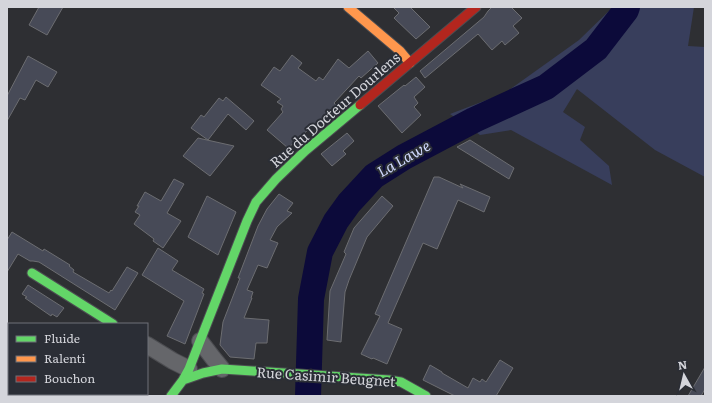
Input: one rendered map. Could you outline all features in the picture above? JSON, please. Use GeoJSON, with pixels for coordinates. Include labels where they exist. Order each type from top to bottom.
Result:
{"type":"FeatureCollection","features":[{"type":"Feature","properties":{"kind":"street"},"geometry":{"type":"LineString","coordinates":[[348,7],[400,51],[410,63]]}},
{"type":"Feature","properties":{"kind":"street","name":"Rue du Docteur Dourlens"},"geometry":{"type":"LineString","coordinates":[[172,396],[186,375],[247,221],[256,202],[276,179],[305,151],[476,7]]}},
{"type":"Feature","properties":{"kind":"street"},"geometry":{"type":"LineString","coordinates":[[32,273],[111,323]]}},
{"type":"Feature","properties":{"kind":"street"},"geometry":{"type":"LineString","coordinates":[[200,340],[222,369]]}},
{"type":"Feature","properties":{"kind":"street"},"geometry":{"type":"LineString","coordinates":[[148,346],[173,361],[186,375]]}},
{"type":"Feature","properties":{"kind":"street","name":"Rue Casimir Beugnet"},"geometry":{"type":"LineString","coordinates":[[186,375],[222,369],[389,380],[401,382],[426,396]]}},
{"type":"Feature","properties":{"kind":"shaded area"},"geometry":{"type":"Polygon","coordinates":[[[613,7],[694,7],[688,46],[705,47],[705,177],[655,150],[577,89],[563,112],[585,127],[580,140],[609,166],[612,185],[511,130],[480,135],[450,114],[505,93],[579,40],[613,7]]]}},
{"type":"Feature","properties":{"kind":"building"},"geometry":{"type":"Polygon","coordinates":[[[39,7],[63,7],[47,35],[29,25],[39,7]]]}},
{"type":"Feature","properties":{"kind":"building"},"geometry":{"type":"Polygon","coordinates":[[[393,7],[410,7],[430,27],[416,39],[394,18],[399,13],[393,7]]]}},
{"type":"Feature","properties":{"kind":"building"},"geometry":{"type":"Polygon","coordinates":[[[492,7],[511,7],[522,18],[513,26],[519,33],[505,45],[502,41],[492,50],[478,34],[425,78],[420,71],[484,17],[492,7]]]}},
{"type":"Feature","properties":{"kind":"building"},"geometry":{"type":"Polygon","coordinates":[[[368,51],[378,63],[361,78],[359,76],[334,103],[337,106],[288,148],[267,130],[283,112],[281,109],[283,106],[277,102],[281,99],[261,85],[274,67],[280,71],[292,55],[302,63],[298,68],[316,81],[319,77],[323,80],[338,59],[349,68],[368,51]]]}},
{"type":"Feature","properties":{"kind":"building"},"geometry":{"type":"Polygon","coordinates":[[[28,56],[57,72],[48,87],[36,80],[25,100],[20,98],[7,121],[7,96],[28,56]]]}},
{"type":"Feature","properties":{"kind":"building"},"geometry":{"type":"Polygon","coordinates":[[[416,77],[425,87],[414,97],[418,103],[414,107],[421,115],[402,133],[378,106],[416,77]]]}},
{"type":"Feature","properties":{"kind":"building"},"geometry":{"type":"Polygon","coordinates":[[[226,97],[254,121],[246,130],[228,114],[208,140],[191,128],[201,115],[204,117],[219,98],[223,101],[226,97]]]}},
{"type":"Feature","properties":{"kind":"building"},"geometry":{"type":"Polygon","coordinates":[[[347,133],[354,141],[343,151],[346,154],[332,166],[321,154],[347,133]]]}},
{"type":"Feature","properties":{"kind":"building"},"geometry":{"type":"Polygon","coordinates":[[[198,138],[234,146],[210,176],[183,156],[198,138]]]}},
{"type":"Feature","properties":{"kind":"building"},"geometry":{"type":"Polygon","coordinates":[[[470,140],[514,168],[509,179],[457,147],[470,140]]]}},
{"type":"Feature","properties":{"kind":"building"},"geometry":{"type":"Polygon","coordinates":[[[434,177],[439,177],[463,188],[460,184],[490,197],[484,212],[458,200],[437,249],[423,243],[388,323],[402,329],[387,364],[361,354],[380,316],[375,314],[434,177]]]}},
{"type":"Feature","properties":{"kind":"building"},"geometry":{"type":"Polygon","coordinates":[[[174,179],[184,184],[167,213],[181,221],[163,248],[134,224],[140,215],[135,212],[145,192],[161,201],[174,179]]]}},
{"type":"Feature","properties":{"kind":"building"},"geometry":{"type":"Polygon","coordinates":[[[279,194],[293,203],[287,211],[292,213],[277,227],[270,240],[278,243],[267,268],[258,265],[247,290],[253,292],[244,318],[269,320],[267,343],[256,343],[254,359],[230,357],[220,345],[223,322],[258,226],[267,209],[279,194]]]}},
{"type":"Feature","properties":{"kind":"building"},"geometry":{"type":"Polygon","coordinates":[[[207,196],[236,212],[218,255],[188,237],[207,196]]]}},
{"type":"Feature","properties":{"kind":"building"},"geometry":{"type":"Polygon","coordinates":[[[382,196],[393,206],[367,237],[349,280],[345,292],[341,342],[327,340],[330,291],[346,254],[344,252],[354,228],[382,196]]]}},
{"type":"Feature","properties":{"kind":"building"},"geometry":{"type":"Polygon","coordinates":[[[12,232],[70,265],[69,266],[74,270],[73,272],[109,293],[111,290],[112,291],[127,267],[138,273],[115,310],[39,262],[30,261],[18,254],[7,272],[7,240],[12,232]]]}},
{"type":"Feature","properties":{"kind":"building"},"geometry":{"type":"Polygon","coordinates":[[[158,248],[178,261],[172,270],[204,289],[202,293],[204,294],[185,344],[167,336],[184,301],[142,275],[158,248]]]}},
{"type":"Feature","properties":{"kind":"building"},"geometry":{"type":"Polygon","coordinates":[[[28,285],[64,308],[57,317],[52,314],[51,316],[25,298],[27,297],[22,294],[28,285]]]}},
{"type":"Feature","properties":{"kind":"building"},"geometry":{"type":"Polygon","coordinates":[[[500,360],[513,368],[496,396],[455,396],[423,380],[430,365],[468,388],[473,378],[480,382],[482,379],[486,382],[500,360]]]}},
{"type":"Feature","properties":{"kind":"building"},"geometry":{"type":"Polygon","coordinates":[[[705,367],[705,389],[701,396],[688,396],[705,367]]]}},
{"type":"Feature","properties":{"kind":"waterway","name":"La Lawe"},"geometry":{"type":"LineString","coordinates":[[308,396],[311,299],[320,252],[336,221],[349,203],[374,176],[404,157],[474,120],[546,87],[596,49],[627,7]]}},
{"type":"Feature","properties":{"kind":"traffic: fast"},"geometry":{"type":"LineString","coordinates":[[171,396],[189,369],[247,221],[256,202],[276,179],[305,151],[360,105]]}},
{"type":"Feature","properties":{"kind":"traffic: fast"},"geometry":{"type":"LineString","coordinates":[[32,273],[111,323]]}},
{"type":"Feature","properties":{"kind":"traffic: fast"},"geometry":{"type":"LineString","coordinates":[[183,380],[203,373],[222,369],[389,380],[401,382],[426,396]]}},
{"type":"Feature","properties":{"kind":"traffic: slow"},"geometry":{"type":"LineString","coordinates":[[348,7],[400,51],[410,63]]}},
{"type":"Feature","properties":{"kind":"traffic: jam"},"geometry":{"type":"LineString","coordinates":[[360,105],[476,7]]}}]}
